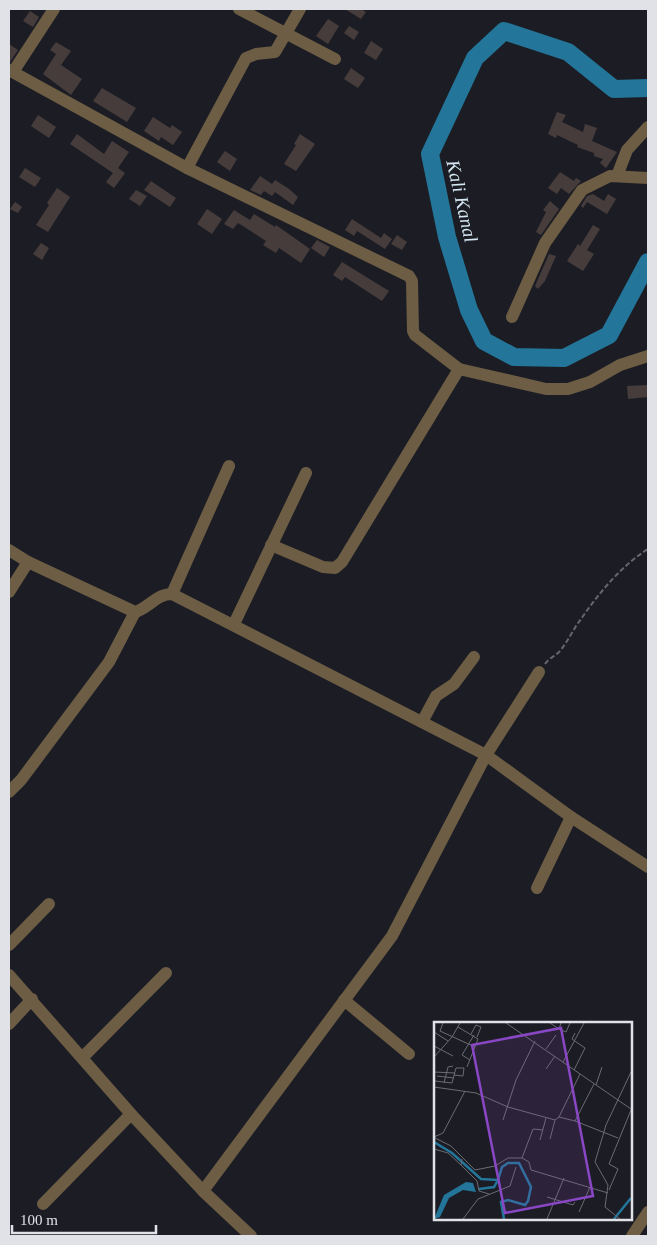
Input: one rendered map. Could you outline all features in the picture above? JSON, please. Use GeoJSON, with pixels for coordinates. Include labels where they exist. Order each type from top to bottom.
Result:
{"type":"FeatureCollection","features":[{"type":"Feature","properties":{"kind":"street"},"geometry":{"type":"LineString","coordinates":[[54,9],[11,71],[187,168],[409,276],[412,281],[413,331],[415,335],[460,369],[546,389],[568,389],[590,382],[620,365],[648,356]]}},
{"type":"Feature","properties":{"kind":"street"},"geometry":{"type":"LineString","coordinates":[[239,9],[335,59]]}},
{"type":"Feature","properties":{"kind":"street"},"geometry":{"type":"LineString","coordinates":[[187,168],[246,58],[256,54],[275,52],[300,9]]}},
{"type":"Feature","properties":{"kind":"street"},"geometry":{"type":"LineString","coordinates":[[617,176],[627,150],[648,127]]}},
{"type":"Feature","properties":{"kind":"street"},"geometry":{"type":"LineString","coordinates":[[512,317],[545,242],[582,190],[602,178],[617,176],[648,178]]}},
{"type":"Feature","properties":{"kind":"street"},"geometry":{"type":"LineString","coordinates":[[271,545],[323,567],[336,568],[342,562],[460,369]]}},
{"type":"Feature","properties":{"kind":"street"},"geometry":{"type":"LineString","coordinates":[[172,594],[229,466]]}},
{"type":"Feature","properties":{"kind":"street"},"geometry":{"type":"LineString","coordinates":[[234,624],[306,473]]}},
{"type":"Feature","properties":{"kind":"street"},"geometry":{"type":"LineString","coordinates":[[9,550],[28,562],[135,612],[144,610],[163,594],[172,594],[234,624],[486,755],[571,817],[648,868]]}},
{"type":"Feature","properties":{"kind":"street"},"geometry":{"type":"LineString","coordinates":[[9,592],[28,562]]}},
{"type":"Feature","properties":{"kind":"street"},"geometry":{"type":"LineString","coordinates":[[9,792],[21,780],[109,662],[135,612]]}},
{"type":"Feature","properties":{"kind":"street"},"geometry":{"type":"LineString","coordinates":[[422,722],[436,696],[454,684],[474,657]]}},
{"type":"Feature","properties":{"kind":"street"},"geometry":{"type":"LineString","coordinates":[[203,1191],[392,936],[486,755],[539,672]]}},
{"type":"Feature","properties":{"kind":"street"},"geometry":{"type":"LineString","coordinates":[[537,888],[571,817]]}},
{"type":"Feature","properties":{"kind":"street"},"geometry":{"type":"LineString","coordinates":[[9,945],[49,904]]}},
{"type":"Feature","properties":{"kind":"street"},"geometry":{"type":"LineString","coordinates":[[83,1057],[166,973]]}},
{"type":"Feature","properties":{"kind":"street"},"geometry":{"type":"LineString","coordinates":[[9,975],[83,1057],[131,1114],[203,1191],[252,1236]]}},
{"type":"Feature","properties":{"kind":"street"},"geometry":{"type":"LineString","coordinates":[[9,1024],[32,999]]}},
{"type":"Feature","properties":{"kind":"street"},"geometry":{"type":"LineString","coordinates":[[344,1000],[409,1054]]}},
{"type":"Feature","properties":{"kind":"street"},"geometry":{"type":"LineString","coordinates":[[43,1204],[131,1114]]}},
{"type":"Feature","properties":{"kind":"street"},"geometry":{"type":"LineString","coordinates":[[640,1233],[648,1212]]}},
{"type":"Feature","properties":{"kind":"path"},"geometry":{"type":"LineString","coordinates":[[539,672],[550,657],[558,653],[580,620],[606,588],[634,558],[648,549]]}},
{"type":"Feature","properties":{"kind":"building"},"geometry":{"type":"Polygon","coordinates":[[[345,9],[361,9],[366,12],[361,19],[345,9]]]}},
{"type":"Feature","properties":{"kind":"building"},"geometry":{"type":"Polygon","coordinates":[[[30,11],[39,17],[33,27],[23,21],[30,11]]]}},
{"type":"Feature","properties":{"kind":"building"},"geometry":{"type":"Polygon","coordinates":[[[328,19],[339,26],[328,44],[316,36],[328,19]]]}},
{"type":"Feature","properties":{"kind":"building"},"geometry":{"type":"Polygon","coordinates":[[[349,26],[359,32],[354,40],[344,33],[349,26]]]}},
{"type":"Feature","properties":{"kind":"building"},"geometry":{"type":"Polygon","coordinates":[[[371,41],[383,49],[376,60],[364,53],[371,41]]]}},
{"type":"Feature","properties":{"kind":"building"},"geometry":{"type":"Polygon","coordinates":[[[56,42],[71,51],[61,65],[82,79],[71,95],[43,74],[56,54],[50,50],[56,42]]]}},
{"type":"Feature","properties":{"kind":"building"},"geometry":{"type":"Polygon","coordinates":[[[9,44],[18,50],[10,62],[9,62],[9,44]]]}},
{"type":"Feature","properties":{"kind":"building"},"geometry":{"type":"Polygon","coordinates":[[[351,68],[365,78],[358,88],[344,79],[351,68]]]}},
{"type":"Feature","properties":{"kind":"building"},"geometry":{"type":"Polygon","coordinates":[[[102,88],[136,108],[127,122],[93,101],[102,88]]]}},
{"type":"Feature","properties":{"kind":"building"},"geometry":{"type":"Polygon","coordinates":[[[557,112],[566,115],[562,122],[583,132],[585,124],[597,128],[592,141],[617,152],[606,168],[600,163],[603,159],[594,156],[594,153],[577,147],[578,145],[557,135],[556,138],[548,134],[557,112]]]}},
{"type":"Feature","properties":{"kind":"building"},"geometry":{"type":"Polygon","coordinates":[[[38,115],[56,127],[49,138],[31,126],[38,115]]]}},
{"type":"Feature","properties":{"kind":"building"},"geometry":{"type":"Polygon","coordinates":[[[153,117],[170,128],[172,125],[182,132],[173,145],[161,137],[159,141],[144,131],[153,117]]]}},
{"type":"Feature","properties":{"kind":"building"},"geometry":{"type":"Polygon","coordinates":[[[77,134],[104,154],[112,141],[129,152],[118,168],[125,173],[114,188],[106,182],[113,173],[70,144],[77,134]]]}},
{"type":"Feature","properties":{"kind":"building"},"geometry":{"type":"Polygon","coordinates":[[[300,134],[315,144],[296,171],[284,164],[296,145],[294,144],[300,134]]]}},
{"type":"Feature","properties":{"kind":"building"},"geometry":{"type":"Polygon","coordinates":[[[225,151],[237,159],[230,171],[217,162],[225,151]]]}},
{"type":"Feature","properties":{"kind":"building"},"geometry":{"type":"Polygon","coordinates":[[[25,168],[41,178],[35,187],[19,177],[25,168]]]}},
{"type":"Feature","properties":{"kind":"building"},"geometry":{"type":"Polygon","coordinates":[[[560,172],[574,181],[576,178],[581,181],[569,194],[561,188],[557,194],[548,188],[560,172]]]}},
{"type":"Feature","properties":{"kind":"building"},"geometry":{"type":"Polygon","coordinates":[[[260,176],[272,184],[275,180],[289,189],[298,197],[293,205],[275,192],[272,196],[264,191],[261,195],[250,190],[260,176]]]}},
{"type":"Feature","properties":{"kind":"building"},"geometry":{"type":"Polygon","coordinates":[[[151,181],[176,198],[170,207],[144,190],[151,181]]]}},
{"type":"Feature","properties":{"kind":"building"},"geometry":{"type":"Polygon","coordinates":[[[57,188],[70,197],[48,232],[36,225],[57,188]]]}},
{"type":"Feature","properties":{"kind":"building"},"geometry":{"type":"Polygon","coordinates":[[[136,190],[147,196],[140,206],[129,199],[136,190]]]}},
{"type":"Feature","properties":{"kind":"building"},"geometry":{"type":"Polygon","coordinates":[[[593,194],[604,201],[608,194],[616,199],[607,214],[587,202],[583,208],[581,206],[587,196],[593,194]]]}},
{"type":"Feature","properties":{"kind":"building"},"geometry":{"type":"Polygon","coordinates":[[[550,201],[559,209],[541,235],[536,232],[546,212],[543,210],[550,201]]]}},
{"type":"Feature","properties":{"kind":"building"},"geometry":{"type":"Polygon","coordinates":[[[15,202],[22,207],[18,213],[10,209],[15,202]]]}},
{"type":"Feature","properties":{"kind":"building"},"geometry":{"type":"Polygon","coordinates":[[[207,209],[222,219],[212,234],[197,224],[207,209]]]}},
{"type":"Feature","properties":{"kind":"building"},"geometry":{"type":"Polygon","coordinates":[[[234,210],[250,220],[254,214],[275,227],[276,225],[310,249],[301,263],[279,248],[276,253],[263,245],[266,241],[238,223],[233,229],[224,224],[234,210]]]}},
{"type":"Feature","properties":{"kind":"building"},"geometry":{"type":"Polygon","coordinates":[[[352,219],[381,238],[384,233],[392,239],[385,249],[357,231],[354,236],[345,230],[352,219]]]}},
{"type":"Feature","properties":{"kind":"building"},"geometry":{"type":"Polygon","coordinates":[[[593,225],[600,229],[587,250],[594,254],[583,271],[567,261],[578,244],[580,246],[593,225]]]}},
{"type":"Feature","properties":{"kind":"building"},"geometry":{"type":"Polygon","coordinates":[[[397,235],[407,242],[402,250],[391,244],[397,235]]]}},
{"type":"Feature","properties":{"kind":"building"},"geometry":{"type":"Polygon","coordinates":[[[317,240],[330,247],[324,257],[311,248],[317,240]]]}},
{"type":"Feature","properties":{"kind":"building"},"geometry":{"type":"Polygon","coordinates":[[[41,243],[49,248],[42,260],[33,254],[41,243]]]}},
{"type":"Feature","properties":{"kind":"building"},"geometry":{"type":"Polygon","coordinates":[[[549,254],[556,256],[545,281],[538,289],[535,286],[549,254]]]}},
{"type":"Feature","properties":{"kind":"building"},"geometry":{"type":"Polygon","coordinates":[[[342,262],[389,291],[382,301],[345,277],[342,281],[333,275],[342,262]]]}},
{"type":"Feature","properties":{"kind":"building"},"geometry":{"type":"Polygon","coordinates":[[[648,385],[648,397],[628,399],[627,386],[648,385]]]}},
{"type":"Feature","properties":{"kind":"waterway","name":"Kali Kanal"},"geometry":{"type":"LineString","coordinates":[[648,88],[614,89],[568,52],[504,31],[475,58],[430,154],[447,237],[469,310],[484,341],[514,357],[564,358],[609,335],[648,262]]}}]}
